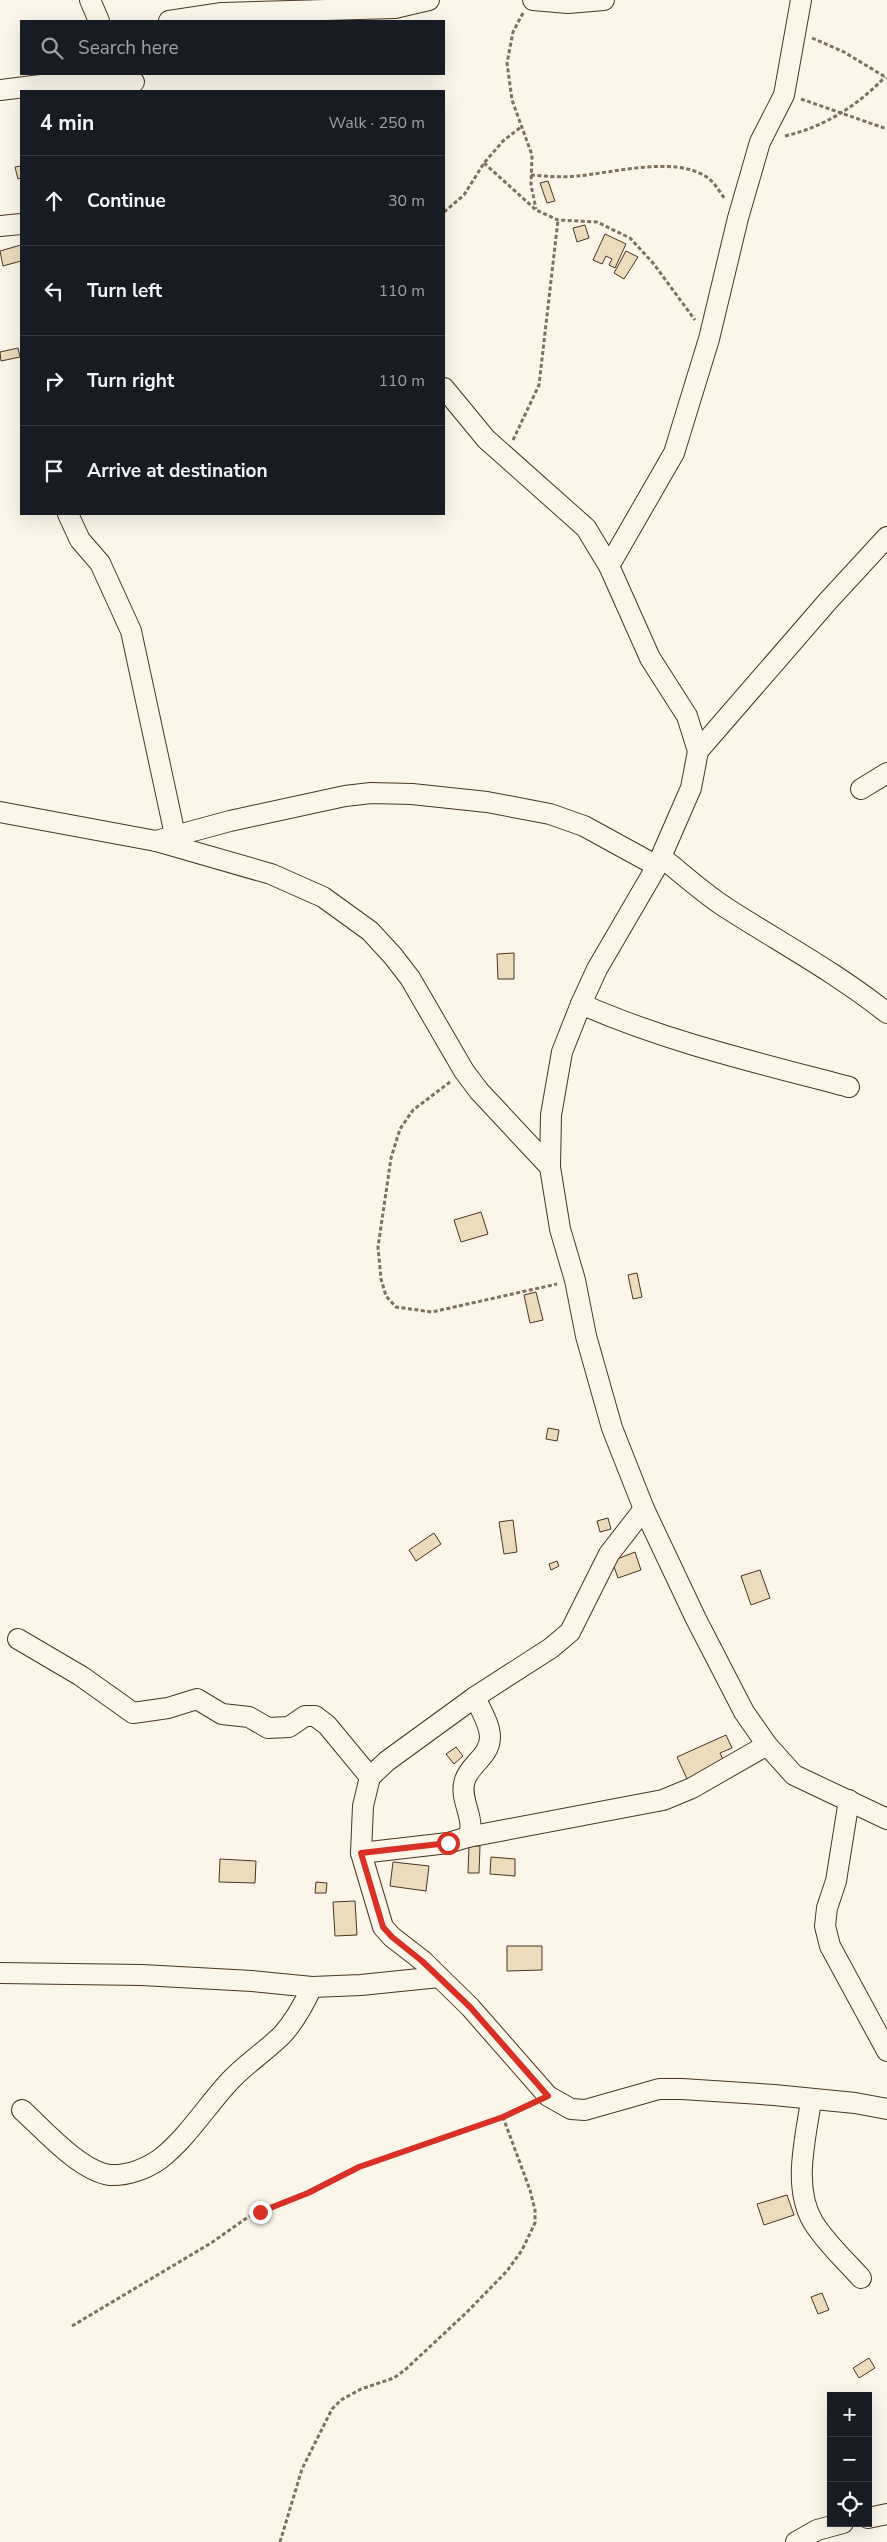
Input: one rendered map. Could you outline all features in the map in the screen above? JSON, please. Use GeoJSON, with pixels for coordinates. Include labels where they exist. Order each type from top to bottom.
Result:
{"type":"FeatureCollection","features":[{"type":"Feature","properties":{"kind":"street"},"geometry":{"type":"LineString","coordinates":[[90,0],[100,20]]}},
{"type":"Feature","properties":{"kind":"street"},"geometry":{"type":"LineString","coordinates":[[175,20],[222,13],[395,8],[429,0]]}},
{"type":"Feature","properties":{"kind":"street"},"geometry":{"type":"LineString","coordinates":[[530,4],[604,0]]}},
{"type":"Feature","properties":{"kind":"street"},"geometry":{"type":"LineString","coordinates":[[609,566],[674,453],[709,339],[738,218],[760,142],[784,95],[801,0]]}},
{"type":"Feature","properties":{"kind":"street"},"geometry":{"type":"LineString","coordinates":[[0,90],[50,84],[135,82]]}},
{"type":"Feature","properties":{"kind":"street"},"geometry":{"type":"LineString","coordinates":[[0,226],[20,224]]}},
{"type":"Feature","properties":{"kind":"street"},"geometry":{"type":"LineString","coordinates":[[445,392],[486,439],[586,528],[609,566],[650,658],[688,716],[698,751],[691,788],[659,862],[597,970],[581,1004],[562,1052],[555,1087],[549,1140],[550,1167],[560,1229],[575,1280],[586,1336],[612,1428],[644,1509],[726,1677],[744,1712],[767,1745],[794,1775],[887,1819]]}},
{"type":"Feature","properties":{"kind":"street"},"geometry":{"type":"LineString","coordinates":[[68,515],[80,540],[100,563],[131,631],[175,835]]}},
{"type":"Feature","properties":{"kind":"street"},"geometry":{"type":"LineString","coordinates":[[698,751],[828,601],[887,537]]}},
{"type":"Feature","properties":{"kind":"street"},"geometry":{"type":"LineString","coordinates":[[860,789],[887,773]]}},
{"type":"Feature","properties":{"kind":"street"},"geometry":{"type":"LineString","coordinates":[[156,841],[345,796],[371,793],[412,794],[488,802],[550,814],[584,826],[659,862],[726,908],[859,990],[887,1013]]}},
{"type":"Feature","properties":{"kind":"street"},"geometry":{"type":"LineString","coordinates":[[0,812],[156,841],[271,874],[315,892],[348,913],[370,931],[410,978],[464,1071],[485,1098],[550,1167]]}},
{"type":"Feature","properties":{"kind":"street"},"geometry":{"type":"LineString","coordinates":[[581,1004],[622,1022],[673,1039],[756,1064],[849,1088]]}},
{"type":"Feature","properties":{"kind":"street"},"geometry":{"type":"LineString","coordinates":[[644,1509],[609,1554],[570,1632],[551,1648],[475,1697],[387,1761],[370,1777],[362,1806],[361,1853],[383,1927],[470,2007],[548,2096],[571,2109],[585,2110],[659,2090],[729,2091],[855,2103],[887,2110]]}},
{"type":"Feature","properties":{"kind":"street"},"geometry":{"type":"LineString","coordinates":[[18,1639],[81,1676],[133,1712],[168,1708],[197,1699],[222,1714],[249,1717],[268,1728],[289,1727],[305,1716],[315,1716],[327,1725],[370,1777]]}},
{"type":"Feature","properties":{"kind":"street"},"geometry":{"type":"LineString","coordinates":[[468,1837],[470,1823],[464,1798],[464,1780],[484,1754],[490,1735],[475,1697]]}},
{"type":"Feature","properties":{"kind":"street"},"geometry":{"type":"LineString","coordinates":[[361,1853],[448,1843],[468,1837],[663,1800],[692,1788],[767,1745]]}},
{"type":"Feature","properties":{"kind":"street"},"geometry":{"type":"LineString","coordinates":[[849,1800],[836,1881],[826,1908],[825,1926],[830,1946],[887,2051]]}},
{"type":"Feature","properties":{"kind":"street"},"geometry":{"type":"LineString","coordinates":[[0,1973],[142,1975],[252,1981],[312,1987],[361,1985],[439,1977]]}},
{"type":"Feature","properties":{"kind":"street"},"geometry":{"type":"LineString","coordinates":[[22,2110],[64,2148],[95,2169],[109,2175],[126,2174],[142,2169],[160,2159],[174,2146],[230,2081],[282,2035],[301,2011],[312,1987]]}},
{"type":"Feature","properties":{"kind":"street"},"geometry":{"type":"LineString","coordinates":[[811,2100],[802,2179],[807,2208],[826,2239],[861,2278]]}},
{"type":"Feature","properties":{"kind":"street"},"geometry":{"type":"LineString","coordinates":[[872,2517],[887,2514]]}},
{"type":"Feature","properties":{"kind":"street"},"geometry":{"type":"LineString","coordinates":[[796,2542],[818,2530],[829,2527]]}},
{"type":"Feature","properties":{"kind":"path"},"geometry":{"type":"LineString","coordinates":[[530,4],[512,32],[507,63],[512,100],[532,155],[531,175],[536,210]]}},
{"type":"Feature","properties":{"kind":"path"},"geometry":{"type":"LineString","coordinates":[[760,142],[805,131],[828,122],[886,78],[844,52],[795,30]]}},
{"type":"Feature","properties":{"kind":"path"},"geometry":{"type":"LineString","coordinates":[[784,95],[843,111],[887,129]]}},
{"type":"Feature","properties":{"kind":"path"},"geometry":{"type":"LineString","coordinates":[[445,211],[464,195],[484,163],[503,141],[521,127]]}},
{"type":"Feature","properties":{"kind":"path"},"geometry":{"type":"LineString","coordinates":[[484,163],[536,210],[558,220],[597,222],[630,238],[653,262],[709,339]]}},
{"type":"Feature","properties":{"kind":"path"},"geometry":{"type":"LineString","coordinates":[[531,175],[576,176],[624,168],[659,167],[687,169],[704,175],[714,184],[738,218]]}},
{"type":"Feature","properties":{"kind":"path"},"geometry":{"type":"LineString","coordinates":[[505,456],[539,385],[558,220]]}},
{"type":"Feature","properties":{"kind":"path"},"geometry":{"type":"LineString","coordinates":[[464,1071],[413,1110],[400,1129],[391,1158],[378,1247],[381,1279],[386,1296],[396,1307],[432,1312],[575,1280]]}},
{"type":"Feature","properties":{"kind":"path"},"geometry":{"type":"LineString","coordinates":[[72,2326],[211,2243],[248,2217],[308,2193],[366,2164],[503,2117],[548,2096]]}},
{"type":"Feature","properties":{"kind":"path"},"geometry":{"type":"LineString","coordinates":[[280,2542],[302,2470],[332,2409],[341,2400],[361,2389],[387,2381],[406,2368],[466,2313],[506,2271],[522,2250],[535,2223],[535,2210],[530,2190],[503,2117]]}},
{"type":"Feature","properties":{"kind":"building"},"geometry":{"type":"Polygon","coordinates":[[[20,166],[20,178],[18,179],[15,167],[20,166]]]}},
{"type":"Feature","properties":{"kind":"building"},"geometry":{"type":"Polygon","coordinates":[[[548,181],[555,201],[547,203],[540,183],[548,181]]]}},
{"type":"Feature","properties":{"kind":"building"},"geometry":{"type":"Polygon","coordinates":[[[585,225],[589,238],[577,242],[573,228],[585,225]]]}},
{"type":"Feature","properties":{"kind":"building"},"geometry":{"type":"Polygon","coordinates":[[[605,234],[626,244],[615,268],[609,265],[612,259],[606,256],[602,264],[593,260],[605,234]]]}},
{"type":"Feature","properties":{"kind":"building"},"geometry":{"type":"Polygon","coordinates":[[[20,245],[20,261],[3,266],[0,251],[20,245]]]}},
{"type":"Feature","properties":{"kind":"building"},"geometry":{"type":"Polygon","coordinates":[[[626,251],[638,257],[624,279],[614,273],[626,251]]]}},
{"type":"Feature","properties":{"kind":"building"},"geometry":{"type":"Polygon","coordinates":[[[18,348],[20,357],[1,361],[0,352],[18,348]]]}},
{"type":"Feature","properties":{"kind":"building"},"geometry":{"type":"Polygon","coordinates":[[[514,953],[514,979],[498,979],[497,954],[514,953]]]}},
{"type":"Feature","properties":{"kind":"building"},"geometry":{"type":"Polygon","coordinates":[[[481,1212],[488,1234],[461,1242],[454,1220],[481,1212]]]}},
{"type":"Feature","properties":{"kind":"building"},"geometry":{"type":"Polygon","coordinates":[[[637,1273],[642,1297],[633,1299],[628,1275],[637,1273]]]}},
{"type":"Feature","properties":{"kind":"building"},"geometry":{"type":"Polygon","coordinates":[[[536,1292],[543,1320],[530,1323],[524,1295],[536,1292]]]}},
{"type":"Feature","properties":{"kind":"building"},"geometry":{"type":"Polygon","coordinates":[[[548,1428],[559,1430],[557,1441],[546,1439],[548,1428]]]}},
{"type":"Feature","properties":{"kind":"building"},"geometry":{"type":"Polygon","coordinates":[[[608,1518],[611,1529],[600,1532],[597,1521],[608,1518]]]}},
{"type":"Feature","properties":{"kind":"building"},"geometry":{"type":"Polygon","coordinates":[[[513,1520],[517,1552],[504,1554],[499,1522],[513,1520]]]}},
{"type":"Feature","properties":{"kind":"building"},"geometry":{"type":"Polygon","coordinates":[[[434,1533],[441,1544],[416,1561],[409,1550],[434,1533]]]}},
{"type":"Feature","properties":{"kind":"building"},"geometry":{"type":"Polygon","coordinates":[[[635,1552],[641,1570],[618,1578],[612,1561],[635,1552]]]}},
{"type":"Feature","properties":{"kind":"building"},"geometry":{"type":"Polygon","coordinates":[[[557,1561],[559,1566],[551,1570],[549,1564],[557,1561]]]}},
{"type":"Feature","properties":{"kind":"building"},"geometry":{"type":"Polygon","coordinates":[[[760,1570],[770,1598],[751,1605],[741,1576],[760,1570]]]}},
{"type":"Feature","properties":{"kind":"building"},"geometry":{"type":"Polygon","coordinates":[[[726,1735],[732,1748],[720,1753],[724,1762],[687,1779],[677,1757],[726,1735]]]}},
{"type":"Feature","properties":{"kind":"building"},"geometry":{"type":"Polygon","coordinates":[[[456,1747],[463,1756],[454,1764],[446,1754],[456,1747]]]}},
{"type":"Feature","properties":{"kind":"building"},"geometry":{"type":"Polygon","coordinates":[[[469,1846],[480,1846],[479,1873],[468,1873],[469,1846]]]}},
{"type":"Feature","properties":{"kind":"building"},"geometry":{"type":"Polygon","coordinates":[[[491,1857],[515,1859],[515,1876],[490,1874],[491,1857]]]}},
{"type":"Feature","properties":{"kind":"building"},"geometry":{"type":"Polygon","coordinates":[[[220,1859],[256,1861],[255,1883],[219,1882],[220,1859]]]}},
{"type":"Feature","properties":{"kind":"building"},"geometry":{"type":"Polygon","coordinates":[[[393,1862],[429,1866],[426,1891],[390,1886],[393,1862]]]}},
{"type":"Feature","properties":{"kind":"building"},"geometry":{"type":"Polygon","coordinates":[[[316,1882],[327,1883],[326,1893],[315,1893],[316,1882]]]}},
{"type":"Feature","properties":{"kind":"building"},"geometry":{"type":"Polygon","coordinates":[[[355,1901],[357,1935],[335,1936],[333,1902],[355,1901]]]}},
{"type":"Feature","properties":{"kind":"building"},"geometry":{"type":"Polygon","coordinates":[[[507,1946],[542,1946],[542,1970],[507,1971],[507,1946]]]}},
{"type":"Feature","properties":{"kind":"building"},"geometry":{"type":"Polygon","coordinates":[[[787,2195],[794,2215],[764,2225],[757,2204],[787,2195]]]}},
{"type":"Feature","properties":{"kind":"building"},"geometry":{"type":"Polygon","coordinates":[[[822,2293],[829,2310],[818,2314],[811,2297],[822,2293]]]}},
{"type":"Feature","properties":{"kind":"building"},"geometry":{"type":"Polygon","coordinates":[[[869,2358],[875,2368],[859,2378],[853,2368],[869,2358]]]}},
{"type":"Feature","properties":{"kind":"route"},"geometry":{"type":"LineString","coordinates":[[260,2212],[281,2205],[330,2183],[359,2167],[503,2117],[548,2096],[470,2007],[383,1927],[361,1853],[448,1843]]}}]}
